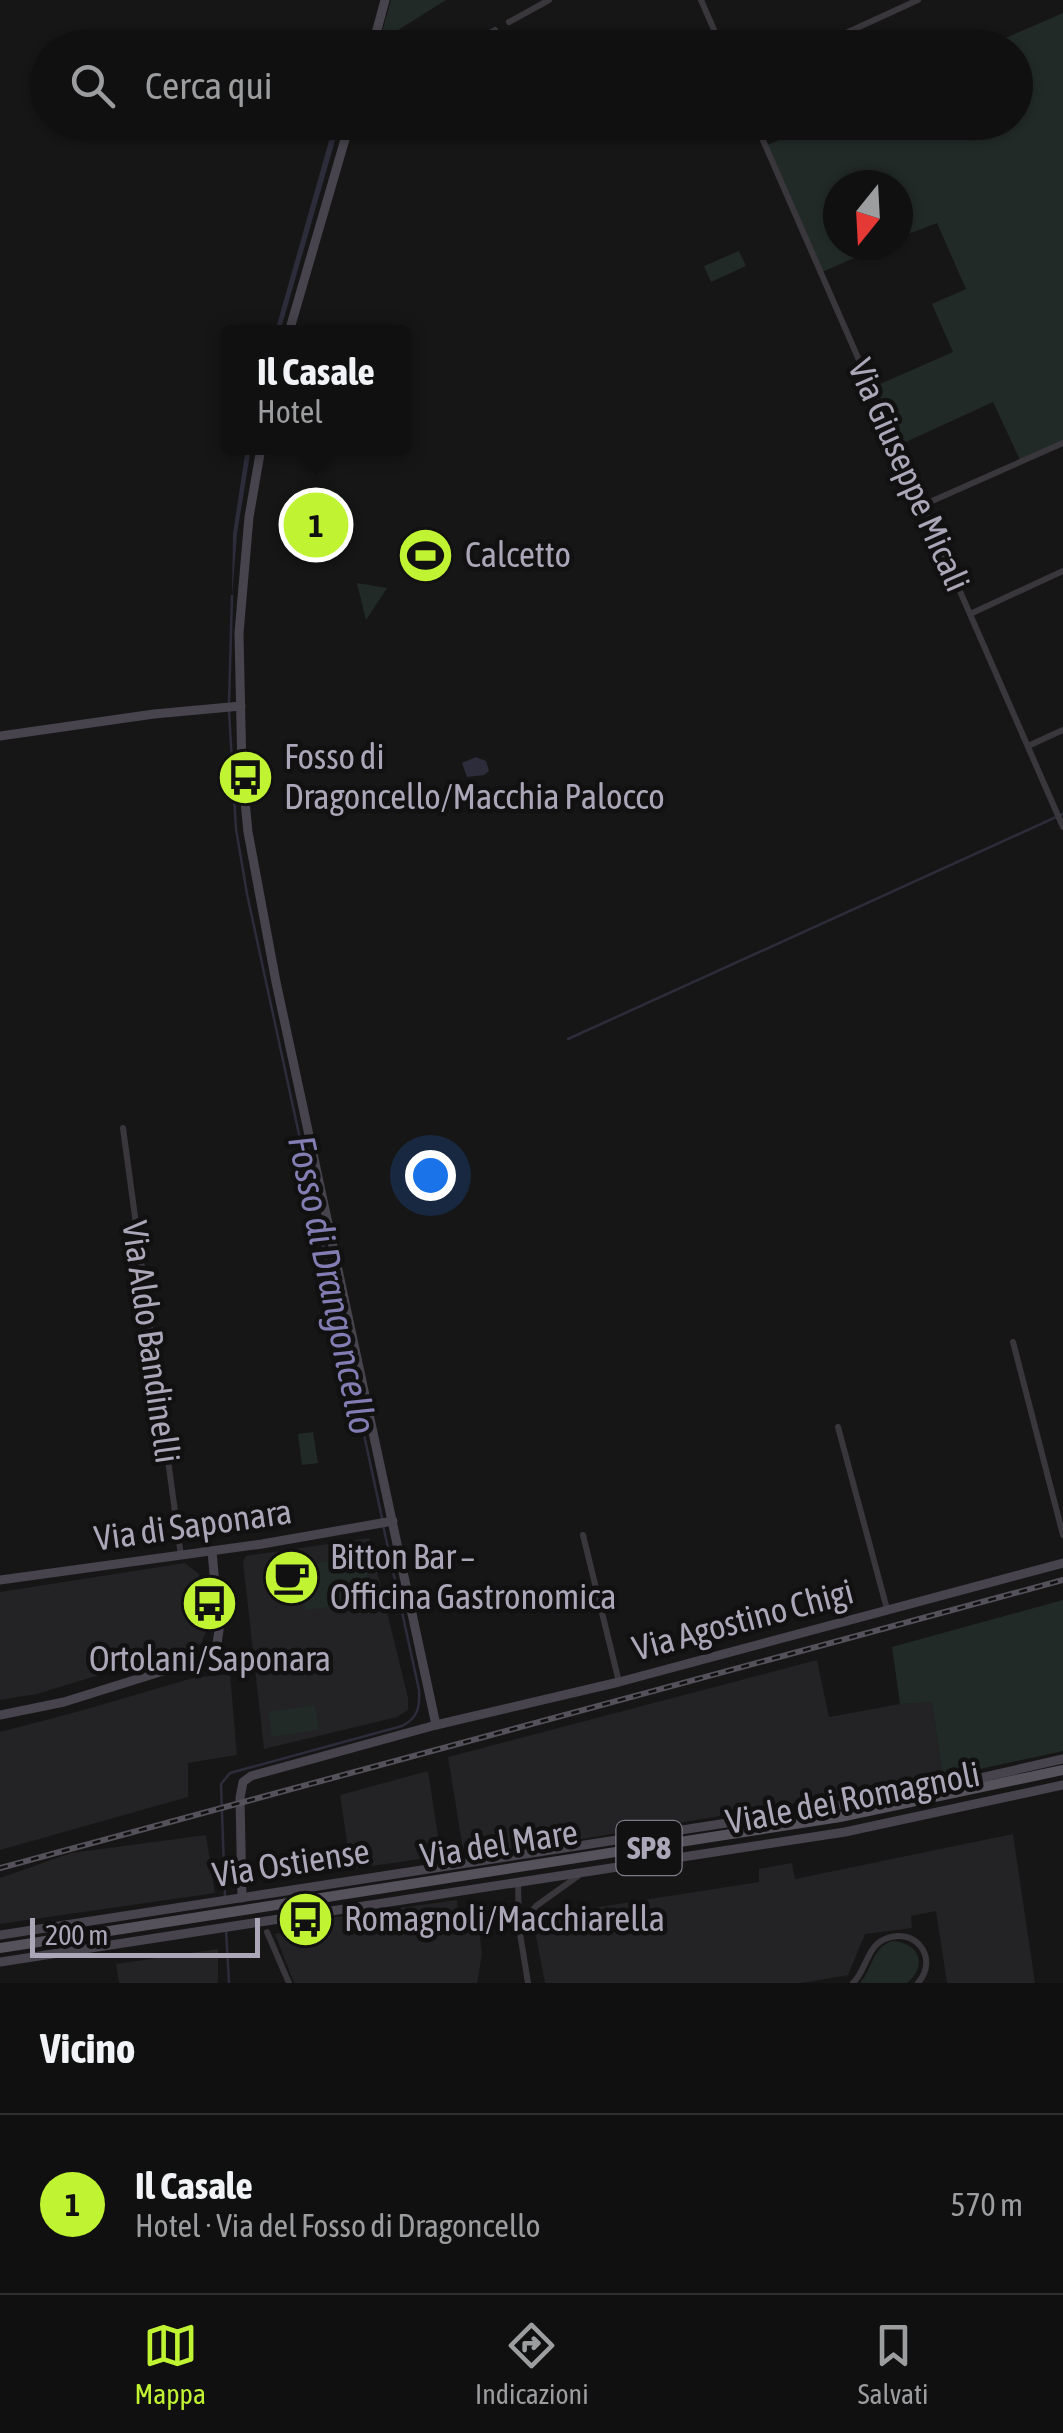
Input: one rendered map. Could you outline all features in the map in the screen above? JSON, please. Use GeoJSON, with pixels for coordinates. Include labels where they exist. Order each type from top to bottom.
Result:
{"type":"FeatureCollection","features":[{"type":"Feature","properties":{"kind":"main road","name":"Via del Mare"},"geometry":{"type":"LineString","coordinates":[[0,1948],[840,1816],[1063,1770]]}},
{"type":"Feature","properties":{"kind":"street"},"geometry":{"type":"LineString","coordinates":[[377,30],[385,0]]}},
{"type":"Feature","properties":{"kind":"street"},"geometry":{"type":"LineString","coordinates":[[509,22],[548,0]]}},
{"type":"Feature","properties":{"kind":"street"},"geometry":{"type":"LineString","coordinates":[[701,0],[714,30]]}},
{"type":"Feature","properties":{"kind":"street"},"geometry":{"type":"LineString","coordinates":[[852,30],[918,0]]}},
{"type":"Feature","properties":{"kind":"street"},"geometry":{"type":"LineString","coordinates":[[291,325],[345,140]]}},
{"type":"Feature","properties":{"kind":"street","name":"Via Giuseppe Micali"},"geometry":{"type":"LineString","coordinates":[[763,140],[1062,825]]}},
{"type":"Feature","properties":{"kind":"street"},"geometry":{"type":"LineString","coordinates":[[924,505],[1063,443]]}},
{"type":"Feature","properties":{"kind":"street"},"geometry":{"type":"LineString","coordinates":[[260,455],[249,517],[232,707],[248,832],[276,982],[436,1725]]}},
{"type":"Feature","properties":{"kind":"street"},"geometry":{"type":"LineString","coordinates":[[970,614],[1063,571]]}},
{"type":"Feature","properties":{"kind":"street"},"geometry":{"type":"LineString","coordinates":[[0,736],[232,707]]}},
{"type":"Feature","properties":{"kind":"street"},"geometry":{"type":"LineString","coordinates":[[1028,746],[1063,730]]}},
{"type":"Feature","properties":{"kind":"street","name":"Via Aldo Bandinelli"},"geometry":{"type":"LineString","coordinates":[[123,1128],[181,1556]]}},
{"type":"Feature","properties":{"kind":"street"},"geometry":{"type":"LineString","coordinates":[[1014,1342],[1063,1535]]}},
{"type":"Feature","properties":{"kind":"street"},"geometry":{"type":"LineString","coordinates":[[838,1426],[887,1609]]}},
{"type":"Feature","properties":{"kind":"street","name":"Via di Saponara"},"geometry":{"type":"LineString","coordinates":[[0,1580],[212,1552],[391,1522]]}},
{"type":"Feature","properties":{"kind":"street"},"geometry":{"type":"LineString","coordinates":[[583,1535],[619,1682]]}},
{"type":"Feature","properties":{"kind":"street"},"geometry":{"type":"LineString","coordinates":[[0,1715],[64,1702],[209,1655],[216,1644],[219,1621],[212,1552]]}},
{"type":"Feature","properties":{"kind":"street","name":"Via Agostino Chigi"},"geometry":{"type":"LineString","coordinates":[[242,1898],[241,1788],[254,1774],[436,1725],[619,1682],[1063,1562]]}},
{"type":"Feature","properties":{"kind":"street","name":"Via Ostiense"},"geometry":{"type":"LineString","coordinates":[[0,1935],[824,1808],[1063,1759]]}},
{"type":"Feature","properties":{"kind":"street","name":"Viale dei Romagnoli"},"geometry":{"type":"LineString","coordinates":[[0,1962],[853,1831],[1063,1785]]}},
{"type":"Feature","properties":{"kind":"street"},"geometry":{"type":"LineString","coordinates":[[519,1927],[534,1908],[582,1874]]}},
{"type":"Feature","properties":{"kind":"street"},"geometry":{"type":"LineString","coordinates":[[518,1883],[519,1927],[528,1983]]}},
{"type":"Feature","properties":{"kind":"street"},"geometry":{"type":"LineString","coordinates":[[266,1932],[288,1983]]}},
{"type":"Feature","properties":{"kind":"street"},"geometry":{"type":"LineString","coordinates":[[853,1983],[876,1946],[884,1939],[898,1936],[913,1940],[925,1952],[926,1970],[918,1983]]}},
{"type":"Feature","properties":{"kind":"shaded area"},"geometry":{"type":"Polygon","coordinates":[[[391,0],[446,0],[398,30],[382,30],[391,0]]]}},
{"type":"Feature","properties":{"kind":"shaded area"},"geometry":{"type":"Polygon","coordinates":[[[1063,13],[1063,443],[1021,462],[993,402],[897,446],[871,388],[953,352],[932,304],[966,289],[937,223],[913,232],[913,170],[823,170],[823,260],[849,260],[820,273],[765,146],[779,140],[1033,140],[1033,30],[1024,30],[1063,13]]]}},
{"type":"Feature","properties":{"kind":"shaded area"},"geometry":{"type":"Polygon","coordinates":[[[739,251],[746,266],[711,282],[704,266],[739,251]]]}},
{"type":"Feature","properties":{"kind":"shaded area","name":"Calcetto"},"geometry":{"type":"Polygon","coordinates":[[[428,531],[444,571],[424,579],[407,540],[428,531]]]}},
{"type":"Feature","properties":{"kind":"shaded area"},"geometry":{"type":"Polygon","coordinates":[[[357,583],[387,588],[366,620],[357,583]]]}},
{"type":"Feature","properties":{"kind":"shaded area"},"geometry":{"type":"Polygon","coordinates":[[[313,1432],[318,1463],[302,1465],[298,1434],[313,1432]]]}},
{"type":"Feature","properties":{"kind":"shaded area"},"geometry":{"type":"Polygon","coordinates":[[[369,1538],[408,1710],[397,1717],[264,1749],[243,1562],[246,1556],[369,1538]]]}},
{"type":"Feature","properties":{"kind":"shaded area"},"geometry":{"type":"Polygon","coordinates":[[[365,1557],[371,1602],[305,1610],[299,1565],[365,1557]]]}},
{"type":"Feature","properties":{"kind":"shaded area"},"geometry":{"type":"Polygon","coordinates":[[[185,1563],[199,1574],[207,1629],[201,1644],[37,1694],[0,1700],[0,1592],[185,1563]]]}},
{"type":"Feature","properties":{"kind":"shaded area"},"geometry":{"type":"Polygon","coordinates":[[[1063,1600],[1063,1751],[943,1777],[932,1702],[900,1704],[892,1647],[1063,1600]]]}},
{"type":"Feature","properties":{"kind":"shaded area"},"geometry":{"type":"Polygon","coordinates":[[[817,1660],[829,1717],[932,1701],[943,1777],[734,1814],[733,1809],[721,1811],[720,1816],[485,1855],[479,1847],[463,1849],[448,1757],[817,1660]]]}},
{"type":"Feature","properties":{"kind":"shaded area"},"geometry":{"type":"Polygon","coordinates":[[[230,1674],[237,1755],[188,1763],[188,1797],[0,1850],[0,1732],[193,1678],[230,1674]]]}},
{"type":"Feature","properties":{"kind":"shaded area"},"geometry":{"type":"Polygon","coordinates":[[[315,1705],[319,1730],[272,1737],[268,1712],[315,1705]]]}},
{"type":"Feature","properties":{"kind":"shaded area"},"geometry":{"type":"Polygon","coordinates":[[[428,1771],[441,1856],[351,1869],[340,1795],[428,1771]]]}},
{"type":"Feature","properties":{"kind":"shaded area"},"geometry":{"type":"Polygon","coordinates":[[[1013,1834],[1035,1983],[947,1983],[936,1911],[911,1916],[912,1928],[865,1934],[848,1975],[802,1983],[545,1983],[535,1931],[554,1914],[759,1882],[759,1869],[792,1863],[795,1879],[1013,1834]]]}},
{"type":"Feature","properties":{"kind":"shaded area"},"geometry":{"type":"Polygon","coordinates":[[[206,1835],[215,1893],[0,1924],[0,1878],[71,1853],[206,1835]]]}},
{"type":"Feature","properties":{"kind":"shaded area"},"geometry":{"type":"Polygon","coordinates":[[[457,1900],[458,1914],[477,1912],[482,1954],[477,1983],[294,1983],[275,1934],[280,1933],[278,1925],[457,1900]]]}},
{"type":"Feature","properties":{"kind":"shaded area"},"geometry":{"type":"Polygon","coordinates":[[[893,1941],[910,1946],[918,1956],[914,1976],[907,1983],[860,1983],[877,1953],[893,1941]]]}},
{"type":"Feature","properties":{"kind":"shaded area"},"geometry":{"type":"Polygon","coordinates":[[[218,1949],[218,1983],[119,1983],[116,1964],[218,1949]]]}},
{"type":"Feature","properties":{"kind":"water"},"geometry":{"type":"Polygon","coordinates":[[[329,140],[335,140],[282,325],[277,325],[329,140]]]}},
{"type":"Feature","properties":{"kind":"water"},"geometry":{"type":"Polygon","coordinates":[[[245,455],[250,455],[232,597],[233,533],[245,455]]]}},
{"type":"Feature","properties":{"kind":"water"},"geometry":{"type":"Polygon","coordinates":[[[476,757],[486,761],[489,771],[467,777],[462,763],[476,757]]]}},
{"type":"Feature","properties":{"kind":"waterway","name":"Fosso di Drangoncello"},"geometry":{"type":"LineString","coordinates":[[229,703],[232,596]]}},
{"type":"Feature","properties":{"kind":"waterway","name":"Fosso di Drangoncello"},"geometry":{"type":"LineString","coordinates":[[229,711],[236,829],[247,894],[382,1518]]}},
{"type":"Feature","properties":{"kind":"waterway"},"geometry":{"type":"LineString","coordinates":[[568,1039],[1063,814]]}},
{"type":"Feature","properties":{"kind":"waterway","name":"Fosso di Drangoncello"},"geometry":{"type":"LineString","coordinates":[[225,1897],[221,1784],[230,1773],[402,1726],[417,1711],[419,1690],[383,1525]]}},
{"type":"Feature","properties":{"kind":"waterway","name":"Fosso di Drangoncello"},"geometry":{"type":"LineString","coordinates":[[226,1930],[229,1983]]}},
{"type":"Feature","properties":{"kind":"railway"},"geometry":{"type":"LineString","coordinates":[[0,1868],[1063,1580]]}},
{"type":"Feature","properties":{"kind":"place","name":"Il Casale"},"geometry":{"type":"Point","coordinates":[316,525]}},
{"type":"Feature","properties":{"kind":"place","name":"Calcetto"},"geometry":{"type":"Point","coordinates":[426,555]}},
{"type":"Feature","properties":{"kind":"place","name":"Fosso di Dragoncello/Macchia Palocco"},"geometry":{"type":"Point","coordinates":[245,777]}},
{"type":"Feature","properties":{"kind":"place","name":"Bitton Bar – Officina Gastronomica"},"geometry":{"type":"Point","coordinates":[291,1577]}},
{"type":"Feature","properties":{"kind":"place","name":"Ortolani/Saponara"},"geometry":{"type":"Point","coordinates":[210,1603]}},
{"type":"Feature","properties":{"kind":"place","name":"Romagnoli/Macchiarella"},"geometry":{"type":"Point","coordinates":[305,1919]}}]}
